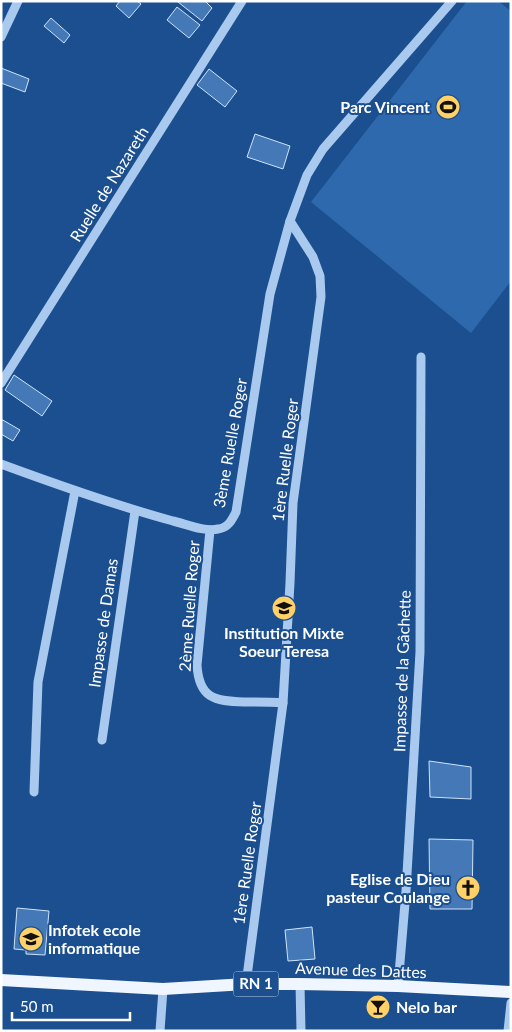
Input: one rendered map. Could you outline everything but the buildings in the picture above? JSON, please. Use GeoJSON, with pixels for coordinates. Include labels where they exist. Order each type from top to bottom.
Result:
{"type":"FeatureCollection","features":[{"type":"Feature","properties":{"kind":"main road","name":"Avenue des Dattes"},"geometry":{"type":"LineString","coordinates":[[1,980],[163,989],[246,984],[300,984],[398,986],[511,992]]}},
{"type":"Feature","properties":{"kind":"street"},"geometry":{"type":"LineString","coordinates":[[1,37],[18,1]]}},
{"type":"Feature","properties":{"kind":"street","name":"Ruelle de Nazareth"},"geometry":{"type":"LineString","coordinates":[[1,383],[242,1]]}},
{"type":"Feature","properties":{"kind":"street"},"geometry":{"type":"LineString","coordinates":[[290,221],[307,175],[323,149],[452,1]]}},
{"type":"Feature","properties":{"kind":"street","name":"3ème Ruelle Roger"},"geometry":{"type":"LineString","coordinates":[[1,464],[75,492],[135,511],[210,530],[225,527],[236,512],[270,294],[290,221]]}},
{"type":"Feature","properties":{"kind":"street","name":"1ère Ruelle Roger"},"geometry":{"type":"LineString","coordinates":[[246,984],[283,703],[293,502],[321,297],[320,276],[313,257],[290,221]]}},
{"type":"Feature","properties":{"kind":"street","name":"Impasse de la Gâchette"},"geometry":{"type":"LineString","coordinates":[[398,986],[406,891],[420,652],[421,357]]}},
{"type":"Feature","properties":{"kind":"street"},"geometry":{"type":"LineString","coordinates":[[34,792],[38,682],[75,492]]}},
{"type":"Feature","properties":{"kind":"street","name":"Impasse de Damas"},"geometry":{"type":"LineString","coordinates":[[102,740],[135,511]]}},
{"type":"Feature","properties":{"kind":"street","name":"2ème Ruelle Roger"},"geometry":{"type":"LineString","coordinates":[[210,530],[197,665],[198,677],[203,690],[212,698],[223,702],[283,703]]}},
{"type":"Feature","properties":{"kind":"street"},"geometry":{"type":"LineString","coordinates":[[300,984],[301,1031]]}},
{"type":"Feature","properties":{"kind":"street"},"geometry":{"type":"LineString","coordinates":[[160,1031],[163,989]]}},
{"type":"Feature","properties":{"kind":"street"},"geometry":{"type":"LineString","coordinates":[[508,1031],[511,1003]]}},
{"type":"Feature","properties":{"kind":"shaded area","name":"Parc Vincent"},"geometry":{"type":"Polygon","coordinates":[[[467,1],[498,1],[511,11],[511,281],[471,333],[311,202],[467,1]]]}},
{"type":"Feature","properties":{"kind":"place","name":"Parc Vincent"},"geometry":{"type":"Point","coordinates":[448,107]}},
{"type":"Feature","properties":{"kind":"place","name":"Institution Mixte Soeur Teresa"},"geometry":{"type":"Point","coordinates":[284,608]}},
{"type":"Feature","properties":{"kind":"place","name":"Eglise de Dieu pasteur Coulange"},"geometry":{"type":"Point","coordinates":[468,888]}},
{"type":"Feature","properties":{"kind":"place","name":"Infotek ecole informatique"},"geometry":{"type":"Point","coordinates":[31,939]}},
{"type":"Feature","properties":{"kind":"place","name":"Nelo bar"},"geometry":{"type":"Point","coordinates":[378,1007]}}]}
